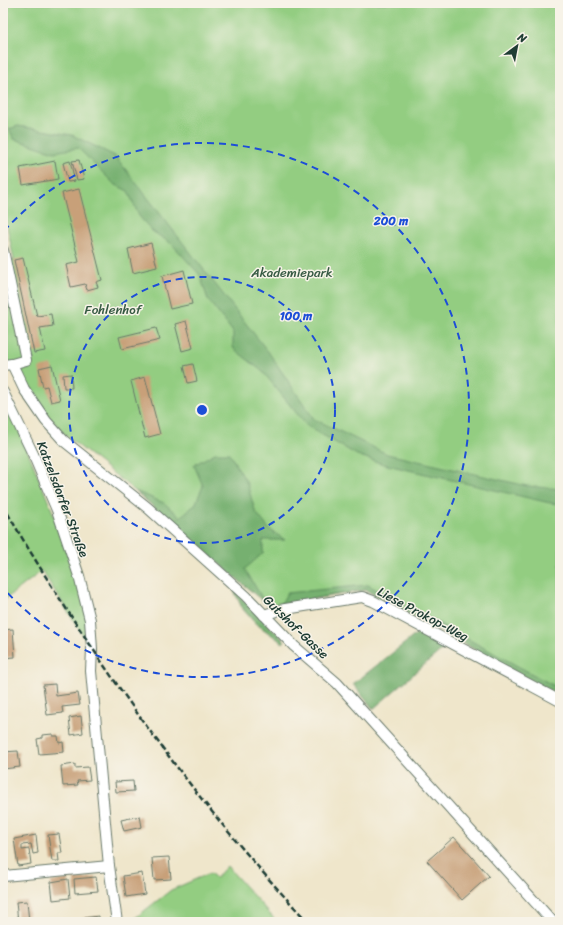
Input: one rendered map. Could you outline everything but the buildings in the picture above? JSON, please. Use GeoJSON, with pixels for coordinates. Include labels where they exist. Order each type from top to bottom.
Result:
{"type":"FeatureCollection","features":[{"type":"Feature","properties":{"kind":"street"},"geometry":{"type":"LineString","coordinates":[[3,250],[26,360],[8,364]]}},
{"type":"Feature","properties":{"kind":"street","name":"Gutshof-Gasse"},"geometry":{"type":"LineString","coordinates":[[8,364],[46,421],[64,441],[148,508],[246,596],[294,646],[337,683],[553,922]]}},
{"type":"Feature","properties":{"kind":"street","name":"Katzelsdorfer Straße"},"geometry":{"type":"LineString","coordinates":[[3,392],[33,454],[57,510],[79,576],[90,620],[92,649],[91,671],[109,866],[117,922]]}},
{"type":"Feature","properties":{"kind":"street","name":"Liese Prokop-Weg"},"geometry":{"type":"LineString","coordinates":[[264,615],[279,610],[362,597],[373,601],[560,701]]}},
{"type":"Feature","properties":{"kind":"street"},"geometry":{"type":"LineString","coordinates":[[4,876],[109,866]]}},
{"type":"Feature","properties":{"kind":"green space","name":"Akademiepark"},"geometry":{"type":"Polygon","coordinates":[[[3,3],[560,3],[560,696],[366,590],[273,606],[265,603],[135,491],[64,434],[24,389],[12,364],[3,365],[3,263],[14,260],[3,207],[3,3]]]}},
{"type":"Feature","properties":{"kind":"green space"},"geometry":{"type":"Polygon","coordinates":[[[18,126],[72,135],[115,156],[269,353],[314,419],[387,454],[527,486],[560,489],[560,504],[550,503],[383,464],[357,455],[307,426],[263,372],[233,348],[233,332],[208,300],[200,275],[172,244],[152,231],[139,216],[128,191],[114,184],[78,148],[54,152],[14,139],[9,129],[18,126]]]}},
{"type":"Feature","properties":{"kind":"green space"},"geometry":{"type":"Polygon","coordinates":[[[3,391],[79,576],[92,649],[42,571],[3,601],[3,391]]]}},
{"type":"Feature","properties":{"kind":"green space"},"geometry":{"type":"Polygon","coordinates":[[[215,453],[229,453],[247,483],[255,511],[269,529],[285,540],[263,540],[263,553],[245,569],[265,603],[135,491],[164,503],[180,517],[195,505],[203,486],[194,465],[215,453]]]}},
{"type":"Feature","properties":{"kind":"green space"},"geometry":{"type":"Polygon","coordinates":[[[368,585],[560,689],[560,696],[366,590],[281,604],[287,593],[368,585]]]}},
{"type":"Feature","properties":{"kind":"green space"},"geometry":{"type":"Polygon","coordinates":[[[235,591],[285,641],[283,643],[255,623],[242,608],[235,591]]]}},
{"type":"Feature","properties":{"kind":"green space"},"geometry":{"type":"Polygon","coordinates":[[[419,632],[433,638],[445,647],[373,709],[353,684],[419,632]]]}},
{"type":"Feature","properties":{"kind":"green space"},"geometry":{"type":"Polygon","coordinates":[[[227,866],[277,922],[130,922],[171,890],[210,873],[216,878],[227,866]]]}},
{"type":"Feature","properties":{"kind":"railway"},"geometry":{"type":"LineString","coordinates":[[3,505],[79,629],[167,754],[221,823],[308,922]]}},
{"type":"Feature","properties":{"kind":"park label","name":"Fohlenhof"},"geometry":{"type":"Point","coordinates":[113,309]}}]}
